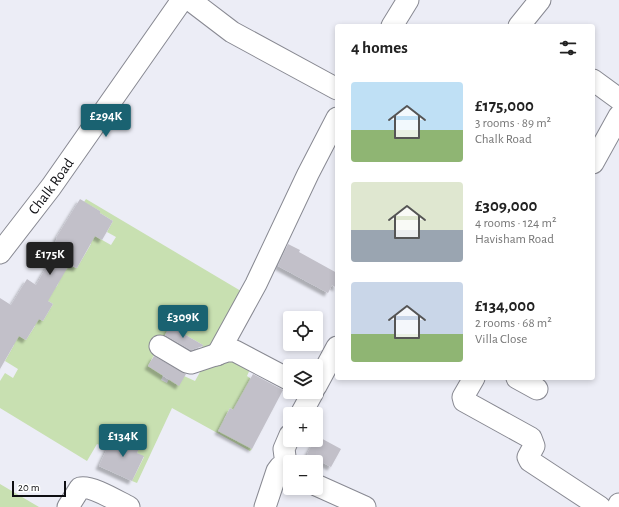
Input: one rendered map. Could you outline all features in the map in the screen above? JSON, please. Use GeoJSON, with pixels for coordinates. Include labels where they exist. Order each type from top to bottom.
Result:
{"type":"FeatureCollection","features":[{"type":"Feature","properties":{"kind":"street","name":"Chalk Road"},"geometry":{"type":"LineString","coordinates":[[0,253],[51,187],[182,0]]}},
{"type":"Feature","properties":{"kind":"street"},"geometry":{"type":"LineString","coordinates":[[190,0],[232,32],[335,87]]}},
{"type":"Feature","properties":{"kind":"street"},"geometry":{"type":"LineString","coordinates":[[393,24],[408,0]]}},
{"type":"Feature","properties":{"kind":"street"},"geometry":{"type":"LineString","coordinates":[[520,24],[533,2]]}},
{"type":"Feature","properties":{"kind":"street"},"geometry":{"type":"LineString","coordinates":[[595,81],[619,99]]}},
{"type":"Feature","properties":{"kind":"street"},"geometry":{"type":"LineString","coordinates":[[595,159],[619,116]]}},
{"type":"Feature","properties":{"kind":"street"},"geometry":{"type":"LineString","coordinates":[[217,355],[256,284],[308,174],[335,122]]}},
{"type":"Feature","properties":{"kind":"street"},"geometry":{"type":"LineString","coordinates":[[160,346],[189,363],[230,350],[239,352],[283,376]]}},
{"type":"Feature","properties":{"kind":"street"},"geometry":{"type":"LineString","coordinates":[[323,373],[335,351]]}},
{"type":"Feature","properties":{"kind":"street"},"geometry":{"type":"LineString","coordinates":[[473,380],[463,397],[464,401],[532,438],[534,446],[528,456],[530,461],[600,507]]}},
{"type":"Feature","properties":{"kind":"street"},"geometry":{"type":"LineString","coordinates":[[520,380],[537,390]]}},
{"type":"Feature","properties":{"kind":"street"},"geometry":{"type":"LineString","coordinates":[[265,507],[277,471],[280,467],[283,467]]}},
{"type":"Feature","properties":{"kind":"street"},"geometry":{"type":"LineString","coordinates":[[68,507],[79,489],[83,487],[90,488],[129,507]]}},
{"type":"Feature","properties":{"kind":"street"},"geometry":{"type":"LineString","coordinates":[[323,488],[364,507]]}},
{"type":"Feature","properties":{"kind":"green space"},"geometry":{"type":"Polygon","coordinates":[[[86,199],[246,294],[215,347],[198,356],[203,345],[170,326],[148,366],[163,375],[161,380],[167,383],[169,379],[184,376],[195,381],[204,365],[236,356],[251,367],[247,376],[251,379],[237,412],[230,408],[224,419],[231,423],[252,449],[250,451],[172,408],[137,483],[132,481],[144,457],[137,453],[141,444],[122,435],[118,444],[111,440],[108,448],[97,444],[87,461],[0,408],[0,381],[5,373],[13,378],[18,369],[5,361],[14,345],[9,342],[9,330],[26,340],[35,326],[14,306],[43,321],[53,304],[43,298],[57,286],[67,265],[77,268],[91,244],[72,223],[111,245],[116,237],[107,232],[113,221],[100,213],[100,211],[84,202],[86,199]]]}},
{"type":"Feature","properties":{"kind":"green space"},"geometry":{"type":"Polygon","coordinates":[[[0,484],[39,507],[0,507],[0,484]]]}},
{"type":"Feature","properties":{"kind":"building"},"geometry":{"type":"Polygon","coordinates":[[[80,199],[113,221],[102,240],[95,236],[77,268],[69,265],[48,301],[53,304],[43,321],[39,319],[26,340],[19,336],[0,369],[0,298],[11,305],[27,279],[36,285],[53,256],[57,246],[54,244],[57,239],[56,238],[80,199]]]}},
{"type":"Feature","properties":{"kind":"building"},"geometry":{"type":"Polygon","coordinates":[[[288,244],[300,250],[299,252],[335,272],[335,287],[332,285],[328,293],[278,266],[288,244]]]}},
{"type":"Feature","properties":{"kind":"building"},"geometry":{"type":"Polygon","coordinates":[[[170,326],[203,346],[191,350],[165,335],[170,326]]]}},
{"type":"Feature","properties":{"kind":"building"},"geometry":{"type":"Polygon","coordinates":[[[154,356],[186,374],[179,386],[148,366],[154,356]]]}},
{"type":"Feature","properties":{"kind":"building"},"geometry":{"type":"Polygon","coordinates":[[[253,374],[283,390],[252,449],[218,431],[230,408],[233,410],[253,374]]]}},
{"type":"Feature","properties":{"kind":"building"},"geometry":{"type":"Polygon","coordinates":[[[122,435],[141,444],[137,453],[144,456],[132,481],[99,466],[111,440],[118,444],[122,435]]]}},
{"type":"Feature","properties":{"kind":"building"},"geometry":{"type":"Polygon","coordinates":[[[323,439],[341,449],[331,467],[323,463],[323,455],[307,454],[311,447],[323,447],[323,439]]]}}]}
